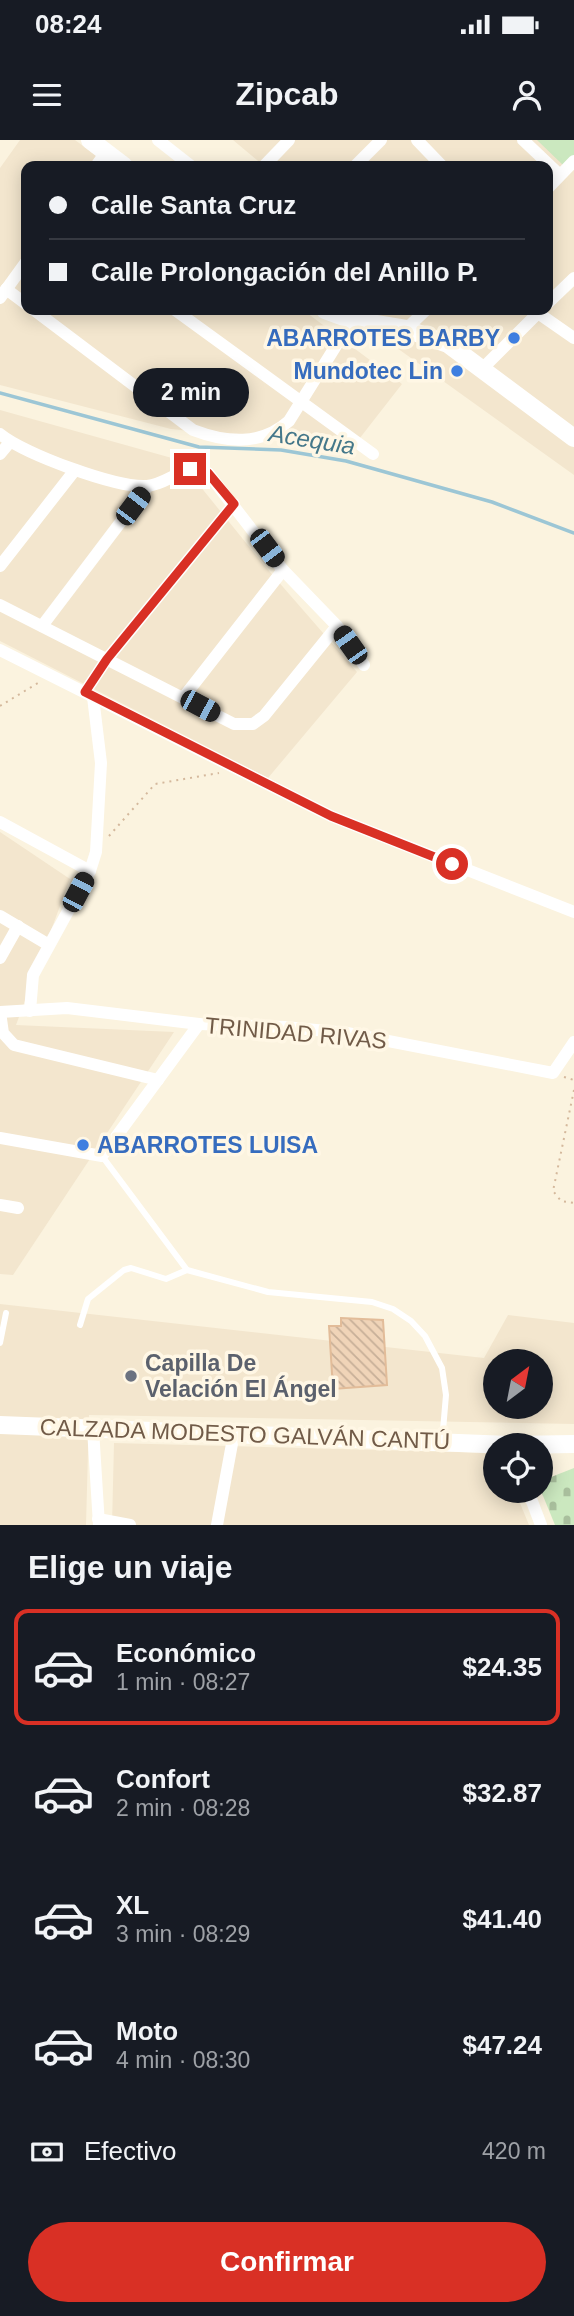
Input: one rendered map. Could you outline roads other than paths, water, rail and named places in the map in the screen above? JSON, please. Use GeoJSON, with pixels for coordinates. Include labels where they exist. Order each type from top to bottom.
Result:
{"type":"FeatureCollection","features":[{"type":"Feature","properties":{"kind":"main road"},"geometry":{"type":"LineString","coordinates":[[90,140],[101,159]]}},
{"type":"Feature","properties":{"kind":"main road"},"geometry":{"type":"LineString","coordinates":[[339,315],[352,320],[406,329],[448,344],[574,438]]}},
{"type":"Feature","properties":{"kind":"main road","name":"CALZADA MODESTO GALVÁN CANTÚ"},"geometry":{"type":"LineString","coordinates":[[0,1425],[483,1444]]}},
{"type":"Feature","properties":{"kind":"main road","name":"CALZADA MODESTO GALVÁN CANTÚ"},"geometry":{"type":"LineString","coordinates":[[553,1444],[574,1444]]}},
{"type":"Feature","properties":{"kind":"street"},"geometry":{"type":"LineString","coordinates":[[158,140],[185,161]]}},
{"type":"Feature","properties":{"kind":"street"},"geometry":{"type":"LineString","coordinates":[[360,161],[381,140]]}},
{"type":"Feature","properties":{"kind":"street"},"geometry":{"type":"LineString","coordinates":[[417,140],[437,161]]}},
{"type":"Feature","properties":{"kind":"street"},"geometry":{"type":"LineString","coordinates":[[523,140],[545,161]]}},
{"type":"Feature","properties":{"kind":"street"},"geometry":{"type":"LineString","coordinates":[[268,161],[286,141]]}},
{"type":"Feature","properties":{"kind":"street"},"geometry":{"type":"LineString","coordinates":[[553,183],[574,161]]}},
{"type":"Feature","properties":{"kind":"street"},"geometry":{"type":"LineString","coordinates":[[553,168],[560,175]]}},
{"type":"Feature","properties":{"kind":"street"},"geometry":{"type":"LineString","coordinates":[[21,269],[3,294],[21,302]]}},
{"type":"Feature","properties":{"kind":"street"},"geometry":{"type":"LineString","coordinates":[[553,298],[574,278]]}},
{"type":"Feature","properties":{"kind":"street"},"geometry":{"type":"LineString","coordinates":[[41,315],[193,430],[225,439],[243,440],[275,433],[302,403],[352,320]]}},
{"type":"Feature","properties":{"kind":"street"},"geometry":{"type":"LineString","coordinates":[[182,315],[373,454]]}},
{"type":"Feature","properties":{"kind":"street"},"geometry":{"type":"LineString","coordinates":[[406,329],[421,315]]}},
{"type":"Feature","properties":{"kind":"street"},"geometry":{"type":"LineString","coordinates":[[482,369],[536,315]]}},
{"type":"Feature","properties":{"kind":"street"},"geometry":{"type":"LineString","coordinates":[[549,315],[574,338]]}},
{"type":"Feature","properties":{"kind":"street"},"geometry":{"type":"LineString","coordinates":[[0,454],[5,438],[75,470],[148,486]]}},
{"type":"Feature","properties":{"kind":"street"},"geometry":{"type":"LineString","coordinates":[[42,626],[148,486],[190,469],[200,469],[214,478],[283,570],[337,626],[363,665]]}},
{"type":"Feature","properties":{"kind":"street"},"geometry":{"type":"LineString","coordinates":[[0,566],[75,470]]}},
{"type":"Feature","properties":{"kind":"street"},"geometry":{"type":"LineString","coordinates":[[30,1012],[33,975],[90,871],[96,852],[101,763],[89,694],[107,659],[234,504]]}},
{"type":"Feature","properties":{"kind":"street"},"geometry":{"type":"LineString","coordinates":[[184,698],[283,570]]}},
{"type":"Feature","properties":{"kind":"street"},"geometry":{"type":"LineString","coordinates":[[0,606],[234,724],[253,724],[264,716],[337,626]]}},
{"type":"Feature","properties":{"kind":"street"},"geometry":{"type":"LineString","coordinates":[[0,650],[331,816],[574,912]]}},
{"type":"Feature","properties":{"kind":"street"},"geometry":{"type":"LineString","coordinates":[[0,822],[90,871]]}},
{"type":"Feature","properties":{"kind":"street"},"geometry":{"type":"LineString","coordinates":[[0,916],[49,945]]}},
{"type":"Feature","properties":{"kind":"street"},"geometry":{"type":"LineString","coordinates":[[0,958],[18,926]]}},
{"type":"Feature","properties":{"kind":"street","name":"TRINIDAD RIVAS"},"geometry":{"type":"LineString","coordinates":[[0,1012],[67,1008],[199,1024],[285,1027],[347,1033],[553,1073],[574,1042]]}},
{"type":"Feature","properties":{"kind":"street"},"geometry":{"type":"LineString","coordinates":[[0,1012],[3,1033],[14,1045],[158,1080]]}},
{"type":"Feature","properties":{"kind":"street"},"geometry":{"type":"LineString","coordinates":[[0,1138],[102,1156],[199,1024]]}},
{"type":"Feature","properties":{"kind":"street"},"geometry":{"type":"LineString","coordinates":[[0,1205],[18,1208]]}},
{"type":"Feature","properties":{"kind":"street"},"geometry":{"type":"LineString","coordinates":[[93,1429],[99,1522],[130,1524]]}},
{"type":"Feature","properties":{"kind":"street"},"geometry":{"type":"LineString","coordinates":[[217,1525],[234,1433]]}},
{"type":"Feature","properties":{"kind":"street"},"geometry":{"type":"LineString","coordinates":[[533,1503],[541,1525]]}},
{"type":"Feature","properties":{"kind":"lane"},"geometry":{"type":"LineString","coordinates":[[102,1156],[187,1270],[268,1292],[372,1302],[393,1308],[425,1336],[442,1368],[446,1395],[442,1442]]}},
{"type":"Feature","properties":{"kind":"lane"},"geometry":{"type":"LineString","coordinates":[[80,1325],[88,1299],[124,1270],[131,1268],[166,1279],[187,1270]]}},
{"type":"Feature","properties":{"kind":"lane"},"geometry":{"type":"LineString","coordinates":[[0,1343],[6,1313]]}},
{"type":"Feature","properties":{"kind":"waterway","name":"Acequia"},"geometry":{"type":"LineString","coordinates":[[0,393],[199,447],[281,450],[346,461],[492,502],[574,533]]}},
{"type":"Feature","properties":{"kind":"place","name":"ABARROTES BARBY"},"geometry":{"type":"Point","coordinates":[514,338]}},
{"type":"Feature","properties":{"kind":"place","name":"Mundotec Lin"},"geometry":{"type":"Point","coordinates":[457,371]}},
{"type":"Feature","properties":{"kind":"place","name":"ABARROTES LUISA"},"geometry":{"type":"Point","coordinates":[83,1145]}},
{"type":"Feature","properties":{"kind":"place","name":"Capilla De Velación El Ángel"},"geometry":{"type":"Point","coordinates":[131,1376]}}]}
